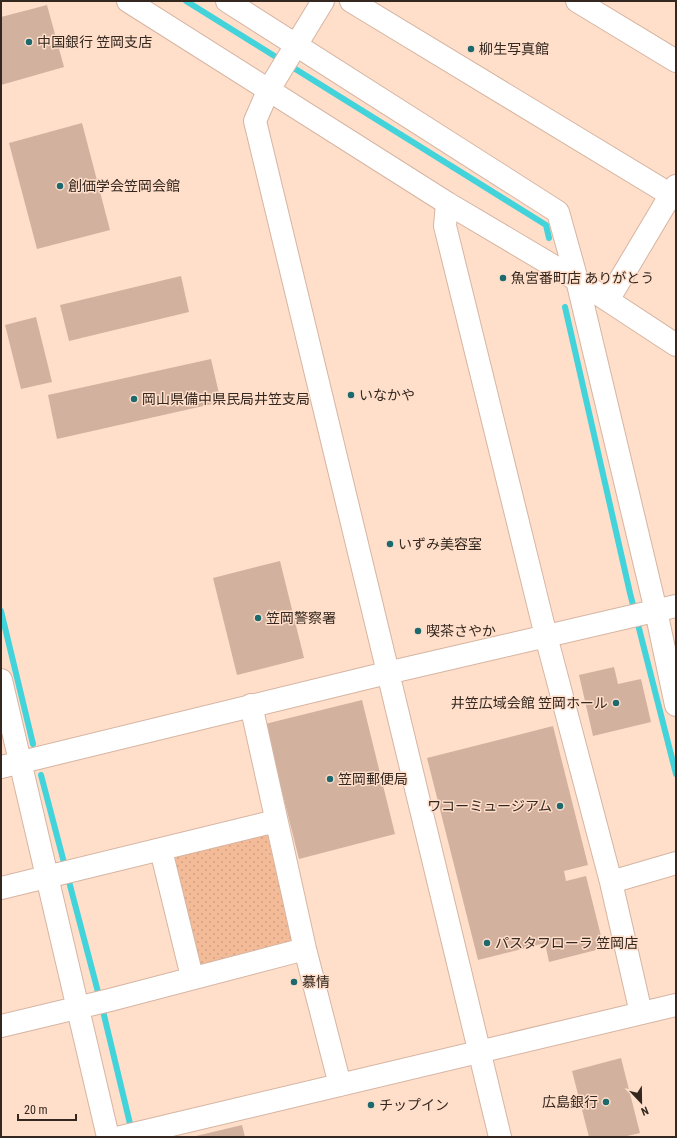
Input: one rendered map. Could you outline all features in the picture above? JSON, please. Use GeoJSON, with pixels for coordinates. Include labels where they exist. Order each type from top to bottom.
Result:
{"type":"FeatureCollection","features":[{"type":"Feature","properties":{"kind":"street"},"geometry":{"type":"LineString","coordinates":[[128,1],[447,203],[577,280],[676,345]]}},
{"type":"Feature","properties":{"kind":"street"},"geometry":{"type":"LineString","coordinates":[[227,1],[289,55],[558,212],[577,280],[651,612],[676,705]]}},
{"type":"Feature","properties":{"kind":"street"},"geometry":{"type":"LineString","coordinates":[[323,1],[268,91],[254,121],[387,673],[481,1053],[500,1137]]}},
{"type":"Feature","properties":{"kind":"street"},"geometry":{"type":"LineString","coordinates":[[351,1],[673,191],[608,300]]}},
{"type":"Feature","properties":{"kind":"street"},"geometry":{"type":"LineString","coordinates":[[577,1],[676,61]]}},
{"type":"Feature","properties":{"kind":"street"},"geometry":{"type":"LineString","coordinates":[[447,203],[445,226],[546,636],[611,882],[641,1013]]}},
{"type":"Feature","properties":{"kind":"street"},"geometry":{"type":"LineString","coordinates":[[11,764],[251,705],[651,612]]}},
{"type":"Feature","properties":{"kind":"street"},"geometry":{"type":"LineString","coordinates":[[1,680],[11,764],[60,874],[94,1004],[108,1137]]}},
{"type":"Feature","properties":{"kind":"street"},"geometry":{"type":"LineString","coordinates":[[251,705],[305,949],[340,1084]]}},
{"type":"Feature","properties":{"kind":"street"},"geometry":{"type":"LineString","coordinates":[[1,888],[276,821]]}},
{"type":"Feature","properties":{"kind":"street"},"geometry":{"type":"LineString","coordinates":[[161,850],[192,977]]}},
{"type":"Feature","properties":{"kind":"street"},"geometry":{"type":"LineString","coordinates":[[611,882],[676,863]]}},
{"type":"Feature","properties":{"kind":"street"},"geometry":{"type":"LineString","coordinates":[[1,1026],[94,1004],[192,977],[305,949]]}},
{"type":"Feature","properties":{"kind":"street"},"geometry":{"type":"LineString","coordinates":[[131,1134],[340,1084],[481,1053],[676,1005]]}},
{"type":"Feature","properties":{"kind":"shaded area"},"geometry":{"type":"Polygon","coordinates":[[[267,832],[293,944],[197,967],[169,857],[267,832]]]}},
{"type":"Feature","properties":{"kind":"building","name":"中国銀行 笠岡支店"},"geometry":{"type":"Polygon","coordinates":[[[47,5],[64,67],[1,85],[1,17],[47,5]]]}},
{"type":"Feature","properties":{"kind":"building","name":"創価学会笠岡会館"},"geometry":{"type":"Polygon","coordinates":[[[82,123],[110,230],[37,249],[9,143],[82,123]]]}},
{"type":"Feature","properties":{"kind":"building"},"geometry":{"type":"Polygon","coordinates":[[[181,276],[189,312],[69,341],[60,305],[181,276]]]}},
{"type":"Feature","properties":{"kind":"building"},"geometry":{"type":"Polygon","coordinates":[[[36,317],[52,382],[21,389],[5,325],[36,317]]]}},
{"type":"Feature","properties":{"kind":"building","name":"岡山県備中県民局井笠支局"},"geometry":{"type":"Polygon","coordinates":[[[211,359],[221,402],[57,439],[48,395],[211,359]]]}},
{"type":"Feature","properties":{"kind":"building","name":"笠岡警察署"},"geometry":{"type":"Polygon","coordinates":[[[280,561],[304,658],[237,675],[213,578],[280,561]]]}},
{"type":"Feature","properties":{"kind":"building","name":"井笠広域会館 笠岡ホール"},"geometry":{"type":"Polygon","coordinates":[[[614,667],[618,684],[641,679],[651,722],[593,736],[579,675],[614,667]]]}},
{"type":"Feature","properties":{"kind":"building"},"geometry":{"type":"Polygon","coordinates":[[[362,700],[395,834],[299,859],[265,724],[362,700]]]}},
{"type":"Feature","properties":{"kind":"building"},"geometry":{"type":"Polygon","coordinates":[[[553,726],[588,865],[564,871],[566,881],[586,876],[604,948],[549,962],[545,943],[478,960],[427,758],[553,726]]]}},
{"type":"Feature","properties":{"kind":"building","name":"広島銀行"},"geometry":{"type":"Polygon","coordinates":[[[621,1058],[640,1133],[623,1137],[589,1137],[572,1071],[621,1058]]]}},
{"type":"Feature","properties":{"kind":"building"},"geometry":{"type":"Polygon","coordinates":[[[242,1125],[245,1137],[196,1137],[196,1136],[242,1125]]]}},
{"type":"Feature","properties":{"kind":"waterway"},"geometry":{"type":"LineString","coordinates":[[186,1],[546,225],[549,238]]}},
{"type":"Feature","properties":{"kind":"waterway"},"geometry":{"type":"LineString","coordinates":[[565,307],[630,593],[676,774]]}},
{"type":"Feature","properties":{"kind":"waterway"},"geometry":{"type":"LineString","coordinates":[[1,611],[33,744]]}},
{"type":"Feature","properties":{"kind":"waterway"},"geometry":{"type":"LineString","coordinates":[[41,775],[103,1011],[132,1132]]}},
{"type":"Feature","properties":{"kind":"place","name":"中国銀行 笠岡支店"},"geometry":{"type":"Point","coordinates":[29,42]}},
{"type":"Feature","properties":{"kind":"place","name":"柳生写真館"},"geometry":{"type":"Point","coordinates":[471,49]}},
{"type":"Feature","properties":{"kind":"place","name":"創価学会笠岡会館"},"geometry":{"type":"Point","coordinates":[60,186]}},
{"type":"Feature","properties":{"kind":"place","name":"魚宮番町店 ありがとう"},"geometry":{"type":"Point","coordinates":[503,278]}},
{"type":"Feature","properties":{"kind":"place","name":"いなかや"},"geometry":{"type":"Point","coordinates":[351,395]}},
{"type":"Feature","properties":{"kind":"place","name":"岡山県備中県民局井笠支局"},"geometry":{"type":"Point","coordinates":[134,399]}},
{"type":"Feature","properties":{"kind":"place","name":"いずみ美容室"},"geometry":{"type":"Point","coordinates":[390,544]}},
{"type":"Feature","properties":{"kind":"place","name":"笠岡警察署"},"geometry":{"type":"Point","coordinates":[258,618]}},
{"type":"Feature","properties":{"kind":"place","name":"喫茶さやか"},"geometry":{"type":"Point","coordinates":[418,631]}},
{"type":"Feature","properties":{"kind":"place","name":"井笠広域会館 笠岡ホール"},"geometry":{"type":"Point","coordinates":[616,703]}},
{"type":"Feature","properties":{"kind":"place","name":"笠岡郵便局"},"geometry":{"type":"Point","coordinates":[330,779]}},
{"type":"Feature","properties":{"kind":"place","name":"ワコーミュージアム"},"geometry":{"type":"Point","coordinates":[560,806]}},
{"type":"Feature","properties":{"kind":"place","name":"パスタフローラ 笠岡店"},"geometry":{"type":"Point","coordinates":[487,943]}},
{"type":"Feature","properties":{"kind":"place","name":"慕情"},"geometry":{"type":"Point","coordinates":[294,982]}},
{"type":"Feature","properties":{"kind":"place","name":"広島銀行"},"geometry":{"type":"Point","coordinates":[606,1102]}},
{"type":"Feature","properties":{"kind":"place","name":"チップイン"},"geometry":{"type":"Point","coordinates":[371,1105]}}]}
